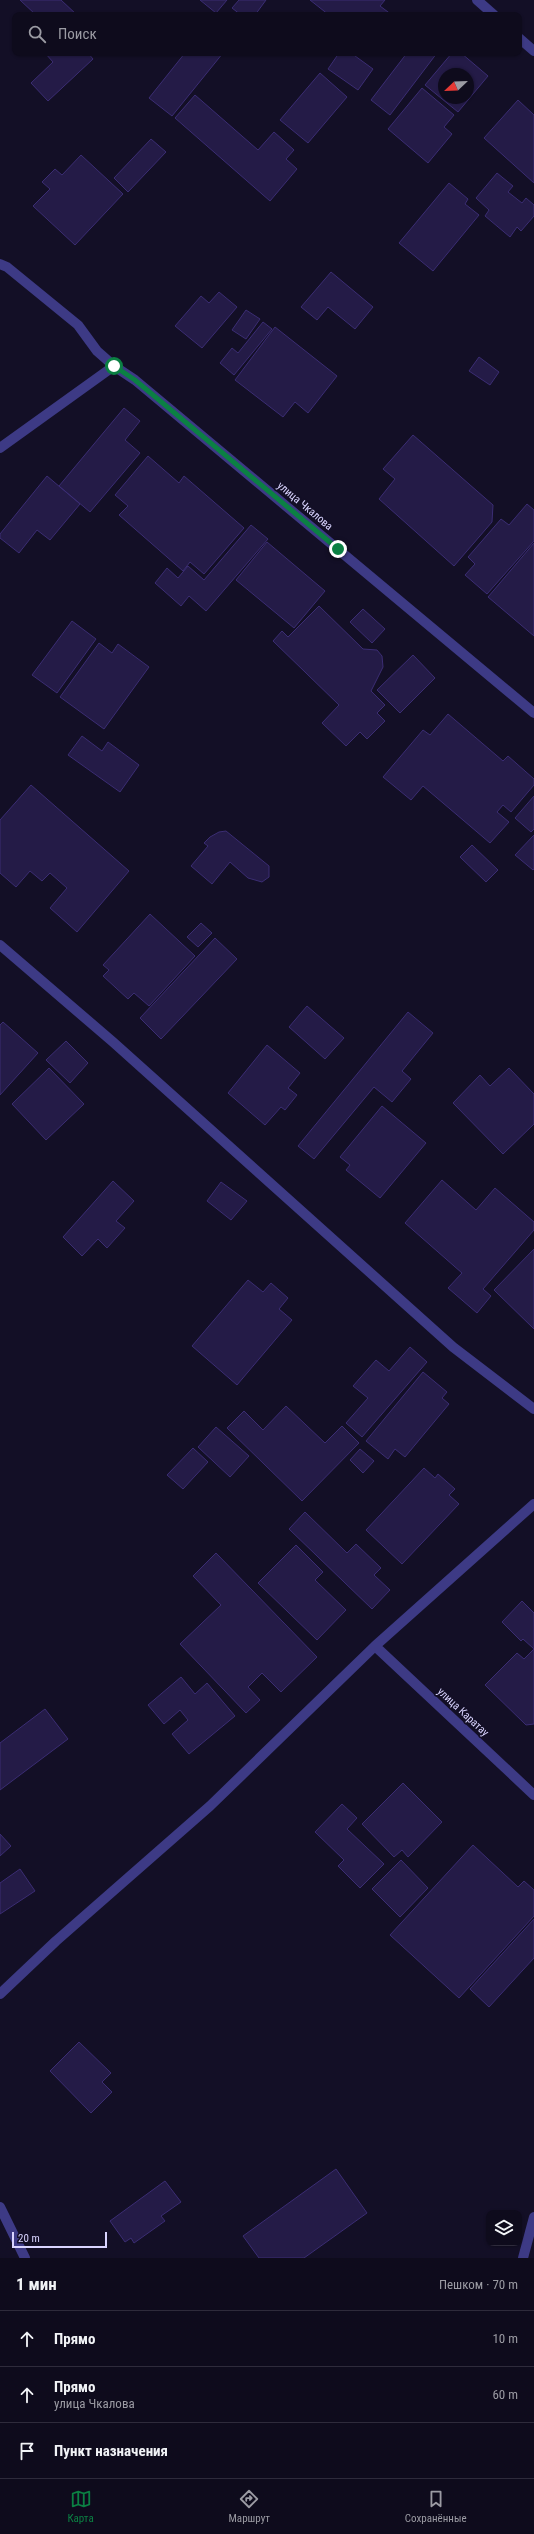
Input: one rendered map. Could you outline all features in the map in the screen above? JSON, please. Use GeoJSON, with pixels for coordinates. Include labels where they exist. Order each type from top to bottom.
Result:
{"type":"FeatureCollection","features":[{"type":"Feature","properties":{"kind":"street"},"geometry":{"type":"LineString","coordinates":[[477,0],[491,12]]}},
{"type":"Feature","properties":{"kind":"street"},"geometry":{"type":"LineString","coordinates":[[522,41],[534,51]]}},
{"type":"Feature","properties":{"kind":"street","name":"улица Чкалова"},"geometry":{"type":"LineString","coordinates":[[0,264],[7,267],[78,325],[97,351],[114,366],[135,380],[534,713]]}},
{"type":"Feature","properties":{"kind":"street"},"geometry":{"type":"LineString","coordinates":[[0,448],[114,366]]}},
{"type":"Feature","properties":{"kind":"street"},"geometry":{"type":"LineString","coordinates":[[0,944],[113,1042],[453,1347],[534,1409]]}},
{"type":"Feature","properties":{"kind":"street"},"geometry":{"type":"LineString","coordinates":[[0,1994],[56,1941],[210,1806],[375,1646],[534,1504]]}},
{"type":"Feature","properties":{"kind":"street","name":"улица Каратау"},"geometry":{"type":"LineString","coordinates":[[375,1646],[534,1796]]}},
{"type":"Feature","properties":{"kind":"street"},"geometry":{"type":"LineString","coordinates":[[0,2207],[25,2258]]}},
{"type":"Feature","properties":{"kind":"street"},"geometry":{"type":"LineString","coordinates":[[523,2258],[534,2217]]}},
{"type":"Feature","properties":{"kind":"building"},"geometry":{"type":"Polygon","coordinates":[[[20,0],[61,0],[74,12],[33,12],[20,0]]]}},
{"type":"Feature","properties":{"kind":"building"},"geometry":{"type":"Polygon","coordinates":[[[200,0],[227,0],[217,12],[215,12],[200,0]]]}},
{"type":"Feature","properties":{"kind":"building"},"geometry":{"type":"Polygon","coordinates":[[[239,0],[266,0],[257,12],[237,12],[232,8],[239,0]]]}},
{"type":"Feature","properties":{"kind":"building"},"geometry":{"type":"Polygon","coordinates":[[[310,0],[385,0],[380,6],[388,12],[325,12],[310,0]]]}},
{"type":"Feature","properties":{"kind":"building"},"geometry":{"type":"Polygon","coordinates":[[[48,56],[90,56],[93,59],[48,101],[31,83],[53,62],[48,56]]]}},
{"type":"Feature","properties":{"kind":"building"},"geometry":{"type":"Polygon","coordinates":[[[183,56],[221,56],[172,116],[149,98],[183,56]]]}},
{"type":"Feature","properties":{"kind":"building"},"geometry":{"type":"Polygon","coordinates":[[[337,56],[355,56],[373,69],[358,90],[328,69],[337,56]]]}},
{"type":"Feature","properties":{"kind":"building"},"geometry":{"type":"Polygon","coordinates":[[[405,56],[435,56],[390,115],[371,100],[405,56]]]}},
{"type":"Feature","properties":{"kind":"building"},"geometry":{"type":"Polygon","coordinates":[[[449,56],[465,56],[488,76],[474,93],[474,68],[439,68],[449,56]]]}},
{"type":"Feature","properties":{"kind":"building"},"geometry":{"type":"Polygon","coordinates":[[[438,70],[438,96],[425,85],[438,70]]]}},
{"type":"Feature","properties":{"kind":"building"},"geometry":{"type":"Polygon","coordinates":[[[320,73],[347,97],[308,143],[280,120],[320,73]]]}},
{"type":"Feature","properties":{"kind":"building"},"geometry":{"type":"Polygon","coordinates":[[[422,88],[438,102],[438,104],[441,104],[454,115],[444,127],[452,134],[428,163],[388,129],[422,88]]]}},
{"type":"Feature","properties":{"kind":"building"},"geometry":{"type":"Polygon","coordinates":[[[195,95],[258,150],[274,132],[294,150],[286,159],[297,169],[270,201],[175,118],[195,95]]]}},
{"type":"Feature","properties":{"kind":"building"},"geometry":{"type":"Polygon","coordinates":[[[518,100],[534,115],[534,183],[484,138],[518,100]]]}},
{"type":"Feature","properties":{"kind":"building"},"geometry":{"type":"Polygon","coordinates":[[[448,104],[465,104],[458,112],[448,104]]]}},
{"type":"Feature","properties":{"kind":"building"},"geometry":{"type":"Polygon","coordinates":[[[151,139],[166,152],[128,192],[114,178],[151,139]]]}},
{"type":"Feature","properties":{"kind":"building"},"geometry":{"type":"Polygon","coordinates":[[[81,155],[123,194],[75,245],[33,206],[50,189],[42,182],[55,169],[62,175],[81,155]]]}},
{"type":"Feature","properties":{"kind":"building"},"geometry":{"type":"Polygon","coordinates":[[[497,173],[513,186],[508,192],[522,203],[526,198],[534,205],[534,216],[521,231],[517,227],[510,237],[485,216],[489,210],[476,198],[497,173]]]}},
{"type":"Feature","properties":{"kind":"building"},"geometry":{"type":"Polygon","coordinates":[[[449,183],[468,199],[465,204],[479,215],[433,271],[399,243],[449,183]]]}},
{"type":"Feature","properties":{"kind":"building"},"geometry":{"type":"Polygon","coordinates":[[[331,272],[373,307],[355,329],[328,307],[317,320],[301,307],[331,272]]]}},
{"type":"Feature","properties":{"kind":"building"},"geometry":{"type":"Polygon","coordinates":[[[219,292],[237,307],[202,348],[175,326],[201,296],[209,303],[219,292]]]}},
{"type":"Feature","properties":{"kind":"building"},"geometry":{"type":"Polygon","coordinates":[[[246,310],[260,319],[246,339],[232,330],[246,310]]]}},
{"type":"Feature","properties":{"kind":"building"},"geometry":{"type":"Polygon","coordinates":[[[263,322],[272,329],[234,375],[220,363],[232,348],[238,353],[263,322]]]}},
{"type":"Feature","properties":{"kind":"building"},"geometry":{"type":"Polygon","coordinates":[[[275,327],[337,376],[308,413],[295,402],[283,417],[235,380],[275,327]]]}},
{"type":"Feature","properties":{"kind":"building"},"geometry":{"type":"Polygon","coordinates":[[[479,357],[499,372],[490,385],[469,371],[479,357]]]}},
{"type":"Feature","properties":{"kind":"building"},"geometry":{"type":"Polygon","coordinates":[[[124,408],[140,421],[125,440],[140,453],[90,512],[59,486],[124,408]]]}},
{"type":"Feature","properties":{"kind":"building"},"geometry":{"type":"Polygon","coordinates":[[[413,435],[493,505],[492,522],[454,566],[379,499],[395,479],[383,469],[413,435]]]}},
{"type":"Feature","properties":{"kind":"building"},"geometry":{"type":"Polygon","coordinates":[[[148,456],[179,483],[184,476],[244,528],[204,574],[190,562],[183,571],[119,515],[128,506],[115,495],[148,456]]]}},
{"type":"Feature","properties":{"kind":"building"},"geometry":{"type":"Polygon","coordinates":[[[47,476],[80,504],[50,540],[37,530],[19,553],[0,538],[0,534],[47,476]]]}},
{"type":"Feature","properties":{"kind":"building"},"geometry":{"type":"Polygon","coordinates":[[[527,504],[534,510],[534,541],[487,594],[465,575],[475,564],[468,557],[501,519],[509,525],[527,504]]]}},
{"type":"Feature","properties":{"kind":"building"},"geometry":{"type":"Polygon","coordinates":[[[251,525],[268,539],[206,611],[189,596],[181,606],[155,583],[167,568],[178,578],[188,566],[204,580],[251,525]]]}},
{"type":"Feature","properties":{"kind":"building"},"geometry":{"type":"Polygon","coordinates":[[[267,542],[325,591],[294,628],[236,580],[267,542]]]}},
{"type":"Feature","properties":{"kind":"building"},"geometry":{"type":"Polygon","coordinates":[[[534,543],[534,636],[488,597],[534,543]]]}},
{"type":"Feature","properties":{"kind":"building"},"geometry":{"type":"Polygon","coordinates":[[[319,606],[363,649],[377,650],[382,656],[383,667],[371,691],[385,705],[377,713],[385,721],[367,739],[360,732],[346,746],[322,723],[339,705],[273,641],[282,631],[288,637],[319,606]]]}},
{"type":"Feature","properties":{"kind":"building"},"geometry":{"type":"Polygon","coordinates":[[[363,609],[385,629],[372,643],[350,622],[363,609]]]}},
{"type":"Feature","properties":{"kind":"building"},"geometry":{"type":"Polygon","coordinates":[[[72,621],[96,639],[57,693],[32,675],[72,621]]]}},
{"type":"Feature","properties":{"kind":"building"},"geometry":{"type":"Polygon","coordinates":[[[99,643],[112,653],[118,644],[149,667],[104,729],[60,697],[99,643]]]}},
{"type":"Feature","properties":{"kind":"building"},"geometry":{"type":"Polygon","coordinates":[[[413,655],[435,678],[400,713],[377,690],[413,655]]]}},
{"type":"Feature","properties":{"kind":"building"},"geometry":{"type":"Polygon","coordinates":[[[448,714],[503,761],[508,756],[534,779],[534,785],[511,812],[503,805],[497,812],[509,822],[490,843],[423,786],[411,800],[383,777],[423,730],[430,735],[448,714]]]}},
{"type":"Feature","properties":{"kind":"building"},"geometry":{"type":"Polygon","coordinates":[[[82,736],[102,751],[108,742],[139,765],[120,792],[68,755],[82,736]]]}},
{"type":"Feature","properties":{"kind":"building"},"geometry":{"type":"Polygon","coordinates":[[[31,785],[129,871],[77,932],[50,908],[67,888],[50,873],[42,881],[30,871],[16,887],[0,873],[0,820],[31,785]]]}},
{"type":"Feature","properties":{"kind":"building"},"geometry":{"type":"Polygon","coordinates":[[[534,796],[534,829],[531,832],[515,818],[534,796]]]}},
{"type":"Feature","properties":{"kind":"building"},"geometry":{"type":"Polygon","coordinates":[[[226,831],[269,866],[269,877],[262,882],[248,878],[230,862],[212,884],[191,866],[208,846],[204,843],[210,837],[219,832],[226,831]]]}},
{"type":"Feature","properties":{"kind":"building"},"geometry":{"type":"Polygon","coordinates":[[[534,835],[534,869],[533,870],[515,855],[534,835]]]}},
{"type":"Feature","properties":{"kind":"building"},"geometry":{"type":"Polygon","coordinates":[[[472,845],[498,870],[486,882],[460,857],[472,845]]]}},
{"type":"Feature","properties":{"kind":"building"},"geometry":{"type":"Polygon","coordinates":[[[150,914],[195,956],[149,1006],[134,993],[128,999],[103,976],[109,970],[103,965],[150,914]]]}},
{"type":"Feature","properties":{"kind":"building"},"geometry":{"type":"Polygon","coordinates":[[[201,923],[212,933],[198,947],[187,937],[201,923]]]}},
{"type":"Feature","properties":{"kind":"building"},"geometry":{"type":"Polygon","coordinates":[[[215,938],[237,959],[161,1039],[140,1018],[215,938]]]}},
{"type":"Feature","properties":{"kind":"building"},"geometry":{"type":"Polygon","coordinates":[[[307,1006],[344,1038],[325,1059],[289,1027],[307,1006]]]}},
{"type":"Feature","properties":{"kind":"building"},"geometry":{"type":"Polygon","coordinates":[[[408,1012],[433,1033],[402,1071],[411,1079],[392,1102],[374,1087],[314,1159],[298,1146],[408,1012]]]}},
{"type":"Feature","properties":{"kind":"building"},"geometry":{"type":"Polygon","coordinates":[[[3,1022],[38,1053],[0,1095],[0,1025],[3,1022]]]}},
{"type":"Feature","properties":{"kind":"building"},"geometry":{"type":"Polygon","coordinates":[[[66,1041],[88,1063],[70,1083],[46,1060],[66,1041]]]}},
{"type":"Feature","properties":{"kind":"building"},"geometry":{"type":"Polygon","coordinates":[[[267,1045],[300,1073],[288,1088],[297,1095],[285,1110],[281,1107],[265,1125],[228,1093],[267,1045]]]}},
{"type":"Feature","properties":{"kind":"building"},"geometry":{"type":"Polygon","coordinates":[[[49,1068],[84,1104],[46,1140],[12,1104],[49,1068]]]}},
{"type":"Feature","properties":{"kind":"building"},"geometry":{"type":"Polygon","coordinates":[[[509,1068],[534,1094],[534,1124],[503,1154],[453,1103],[480,1075],[490,1086],[509,1068]]]}},
{"type":"Feature","properties":{"kind":"building"},"geometry":{"type":"Polygon","coordinates":[[[382,1106],[426,1143],[380,1198],[346,1170],[350,1165],[340,1157],[382,1106]]]}},
{"type":"Feature","properties":{"kind":"building"},"geometry":{"type":"Polygon","coordinates":[[[442,1180],[476,1210],[495,1188],[534,1222],[534,1230],[483,1289],[491,1296],[477,1313],[448,1288],[462,1273],[405,1223],[442,1180]]]}},
{"type":"Feature","properties":{"kind":"building"},"geometry":{"type":"Polygon","coordinates":[[[113,1181],[134,1201],[116,1221],[125,1228],[107,1248],[98,1239],[82,1256],[63,1237],[113,1181]]]}},
{"type":"Feature","properties":{"kind":"building"},"geometry":{"type":"Polygon","coordinates":[[[221,1182],[247,1201],[231,1220],[207,1201],[221,1182]]]}},
{"type":"Feature","properties":{"kind":"building"},"geometry":{"type":"Polygon","coordinates":[[[534,1249],[534,1329],[494,1290],[534,1249]]]}},
{"type":"Feature","properties":{"kind":"building"},"geometry":{"type":"Polygon","coordinates":[[[248,1280],[263,1292],[271,1283],[288,1298],[279,1309],[292,1320],[237,1385],[192,1346],[248,1280]]]}},
{"type":"Feature","properties":{"kind":"building"},"geometry":{"type":"Polygon","coordinates":[[[410,1347],[427,1362],[362,1437],[346,1423],[368,1398],[353,1386],[376,1360],[389,1371],[410,1347]]]}},
{"type":"Feature","properties":{"kind":"building"},"geometry":{"type":"Polygon","coordinates":[[[423,1372],[447,1392],[442,1398],[449,1404],[405,1457],[395,1449],[388,1459],[366,1441],[423,1372]]]}},
{"type":"Feature","properties":{"kind":"building"},"geometry":{"type":"Polygon","coordinates":[[[286,1406],[325,1443],[342,1426],[359,1443],[302,1501],[227,1428],[244,1411],[263,1430],[286,1406]]]}},
{"type":"Feature","properties":{"kind":"building"},"geometry":{"type":"Polygon","coordinates":[[[216,1427],[249,1456],[230,1477],[198,1447],[216,1427]]]}},
{"type":"Feature","properties":{"kind":"building"},"geometry":{"type":"Polygon","coordinates":[[[193,1448],[208,1462],[183,1489],[167,1475],[193,1448]]]}},
{"type":"Feature","properties":{"kind":"building"},"geometry":{"type":"Polygon","coordinates":[[[360,1449],[374,1461],[363,1473],[350,1460],[360,1449]]]}},
{"type":"Feature","properties":{"kind":"building"},"geometry":{"type":"Polygon","coordinates":[[[424,1468],[435,1478],[438,1474],[455,1489],[449,1495],[459,1504],[402,1564],[366,1530],[424,1468]]]}},
{"type":"Feature","properties":{"kind":"building"},"geometry":{"type":"Polygon","coordinates":[[[305,1512],[347,1553],[356,1544],[381,1568],[374,1575],[390,1590],[372,1609],[289,1529],[305,1512]]]}},
{"type":"Feature","properties":{"kind":"building"},"geometry":{"type":"Polygon","coordinates":[[[296,1545],[323,1572],[315,1580],[346,1610],[317,1640],[258,1583],[296,1545]]]}},
{"type":"Feature","properties":{"kind":"building"},"geometry":{"type":"Polygon","coordinates":[[[216,1553],[317,1657],[281,1692],[262,1673],[248,1687],[260,1700],[246,1713],[180,1644],[221,1605],[193,1576],[216,1553]]]}},
{"type":"Feature","properties":{"kind":"building"},"geometry":{"type":"Polygon","coordinates":[[[522,1601],[534,1613],[534,1649],[523,1639],[521,1641],[502,1622],[522,1601]]]}},
{"type":"Feature","properties":{"kind":"building"},"geometry":{"type":"Polygon","coordinates":[[[534,1649],[534,1724],[526,1725],[485,1685],[517,1653],[524,1659],[534,1649]]]}},
{"type":"Feature","properties":{"kind":"building"},"geometry":{"type":"Polygon","coordinates":[[[181,1677],[195,1694],[207,1683],[235,1716],[189,1754],[172,1734],[188,1720],[180,1710],[164,1724],[148,1705],[181,1677]]]}},
{"type":"Feature","properties":{"kind":"building"},"geometry":{"type":"Polygon","coordinates":[[[45,1709],[68,1739],[0,1790],[0,1743],[45,1709]]]}},
{"type":"Feature","properties":{"kind":"building"},"geometry":{"type":"Polygon","coordinates":[[[403,1783],[442,1822],[408,1857],[402,1850],[394,1857],[362,1824],[403,1783]]]}},
{"type":"Feature","properties":{"kind":"building"},"geometry":{"type":"Polygon","coordinates":[[[342,1804],[357,1818],[347,1829],[384,1864],[360,1888],[338,1866],[344,1860],[315,1832],[342,1804]]]}},
{"type":"Feature","properties":{"kind":"building"},"geometry":{"type":"Polygon","coordinates":[[[0,1834],[11,1846],[0,1856],[0,1834]]]}},
{"type":"Feature","properties":{"kind":"building"},"geometry":{"type":"Polygon","coordinates":[[[473,1845],[518,1887],[524,1881],[534,1890],[534,1916],[459,1998],[390,1935],[473,1845]]]}},
{"type":"Feature","properties":{"kind":"building"},"geometry":{"type":"Polygon","coordinates":[[[401,1860],[428,1888],[400,1917],[372,1889],[401,1860]]]}},
{"type":"Feature","properties":{"kind":"building"},"geometry":{"type":"Polygon","coordinates":[[[20,1869],[35,1891],[0,1914],[0,1883],[20,1869]]]}},
{"type":"Feature","properties":{"kind":"building"},"geometry":{"type":"Polygon","coordinates":[[[534,1919],[534,1958],[489,2007],[470,1989],[534,1919]]]}},
{"type":"Feature","properties":{"kind":"building"},"geometry":{"type":"Polygon","coordinates":[[[79,2042],[111,2073],[102,2082],[112,2092],[91,2113],[50,2071],[79,2042]]]}},
{"type":"Feature","properties":{"kind":"building"},"geometry":{"type":"Polygon","coordinates":[[[336,2169],[367,2213],[304,2258],[259,2258],[243,2236],[336,2169]]]}},
{"type":"Feature","properties":{"kind":"building"},"geometry":{"type":"Polygon","coordinates":[[[165,2181],[181,2202],[161,2216],[165,2221],[134,2243],[131,2238],[125,2242],[110,2221],[165,2181]]]}},
{"type":"Feature","properties":{"kind":"route"},"geometry":{"type":"LineString","coordinates":[[114,366],[124,371],[338,549]]}}]}
